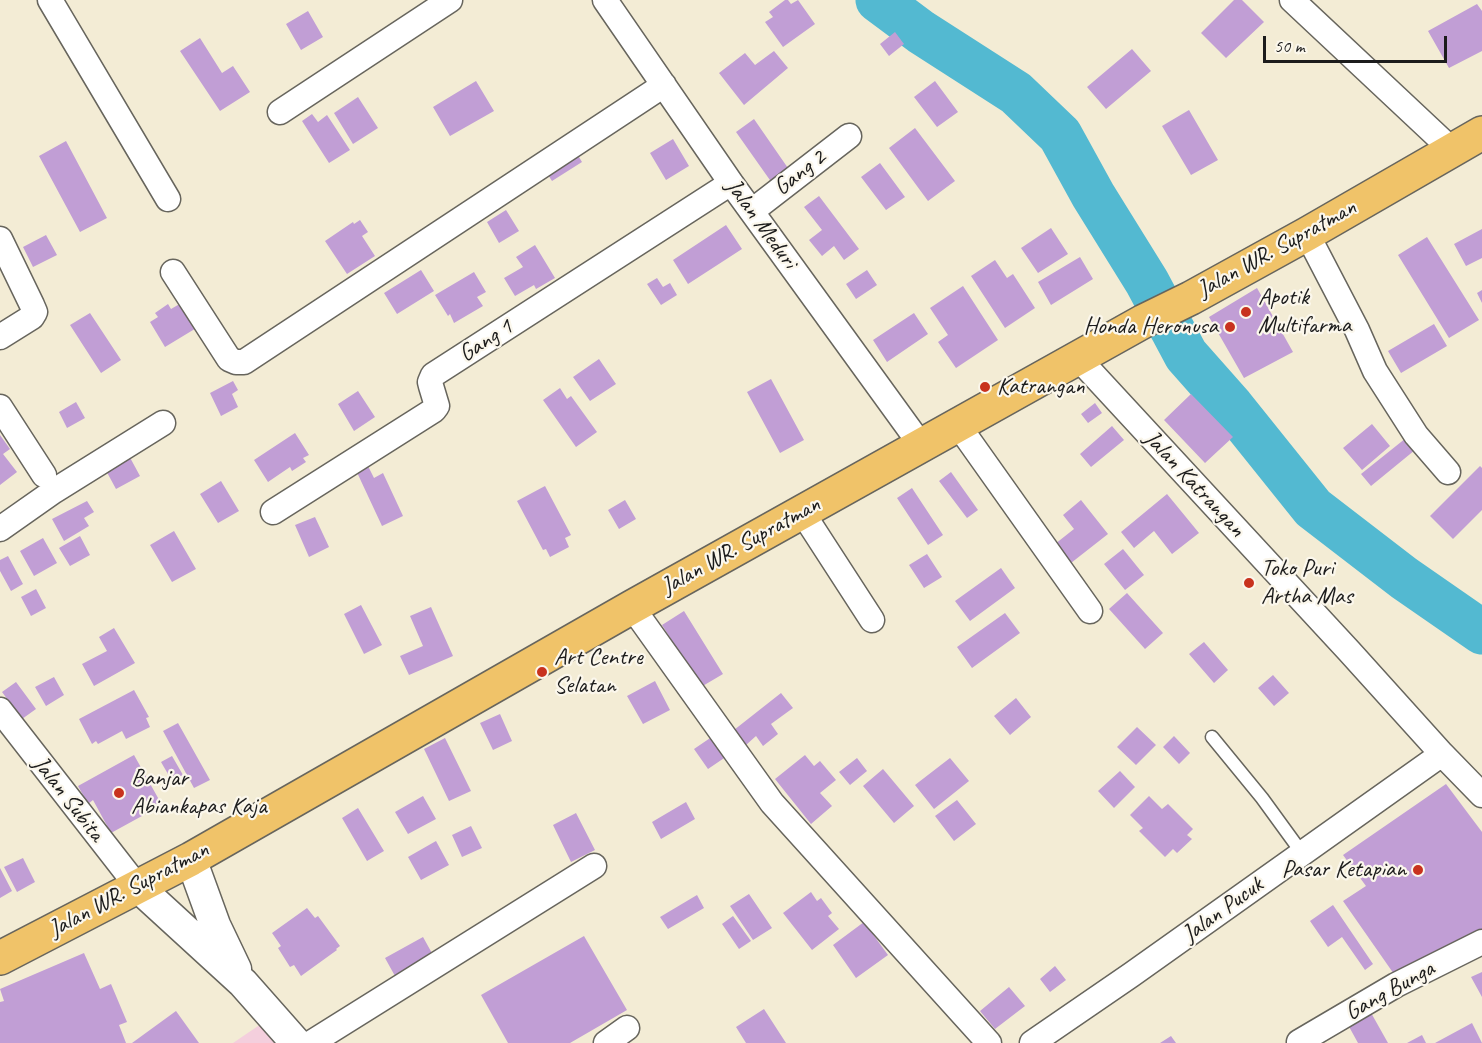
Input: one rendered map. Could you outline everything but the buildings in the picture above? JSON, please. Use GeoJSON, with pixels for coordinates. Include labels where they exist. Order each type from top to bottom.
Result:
{"type":"FeatureCollection","features":[{"type":"Feature","properties":{"kind":"main road","name":"Jalan WR. Supratman"},"geometry":{"type":"LineString","coordinates":[[0,958],[190,859],[921,445],[1144,321],[1191,298],[1471,145]]}},
{"type":"Feature","properties":{"kind":"street"},"geometry":{"type":"LineString","coordinates":[[50,0],[168,199]]}},
{"type":"Feature","properties":{"kind":"street"},"geometry":{"type":"LineString","coordinates":[[280,111],[450,0]]}},
{"type":"Feature","properties":{"kind":"street","name":"Jalan Meduri"},"geometry":{"type":"LineString","coordinates":[[604,0],[731,183],[921,445]]}},
{"type":"Feature","properties":{"kind":"street"},"geometry":{"type":"LineString","coordinates":[[1292,0],[1471,145]]}},
{"type":"Feature","properties":{"kind":"street"},"geometry":{"type":"LineString","coordinates":[[173,272],[229,359],[244,362],[664,85]]}},
{"type":"Feature","properties":{"kind":"street","name":"Gang 2"},"geometry":{"type":"LineString","coordinates":[[752,211],[849,136]]}},
{"type":"Feature","properties":{"kind":"street","name":"Gang 1"},"geometry":{"type":"LineString","coordinates":[[273,512],[434,410],[437,406],[430,382],[432,375],[731,183]]}},
{"type":"Feature","properties":{"kind":"street"},"geometry":{"type":"LineString","coordinates":[[1307,234],[1376,371],[1416,435],[1448,472]]}},
{"type":"Feature","properties":{"kind":"street"},"geometry":{"type":"LineString","coordinates":[[0,239],[33,305],[34,312],[32,317],[0,337]]}},
{"type":"Feature","properties":{"kind":"street","name":"Jalan Katrangan"},"geometry":{"type":"LineString","coordinates":[[1078,358],[1482,795]]}},
{"type":"Feature","properties":{"kind":"street"},"geometry":{"type":"LineString","coordinates":[[0,406],[44,475]]}},
{"type":"Feature","properties":{"kind":"street"},"geometry":{"type":"LineString","coordinates":[[0,529],[54,491],[163,423]]}},
{"type":"Feature","properties":{"kind":"street"},"geometry":{"type":"LineString","coordinates":[[958,425],[1090,611]]}},
{"type":"Feature","properties":{"kind":"street"},"geometry":{"type":"LineString","coordinates":[[802,512],[872,620]]}},
{"type":"Feature","properties":{"kind":"street"},"geometry":{"type":"LineString","coordinates":[[632,607],[772,803],[989,1043]]}},
{"type":"Feature","properties":{"kind":"street","name":"Jalan Subita"},"geometry":{"type":"LineString","coordinates":[[2,715],[137,886]]}},
{"type":"Feature","properties":{"kind":"street","name":"Jalan Pucuk"},"geometry":{"type":"LineString","coordinates":[[1032,1043],[1062,1035],[1131,975],[1442,754]]}},
{"type":"Feature","properties":{"kind":"street"},"geometry":{"type":"LineString","coordinates":[[190,859],[215,925],[243,983]]}},
{"type":"Feature","properties":{"kind":"street"},"geometry":{"type":"LineString","coordinates":[[311,1043],[594,866]]}},
{"type":"Feature","properties":{"kind":"street"},"geometry":{"type":"LineString","coordinates":[[137,886],[243,983],[296,1043]]}},
{"type":"Feature","properties":{"kind":"street","name":"Gang Bunga"},"geometry":{"type":"LineString","coordinates":[[1299,1042],[1396,985],[1482,942]]}},
{"type":"Feature","properties":{"kind":"street"},"geometry":{"type":"LineString","coordinates":[[606,1043],[627,1028]]}},
{"type":"Feature","properties":{"kind":"lane"},"geometry":{"type":"LineString","coordinates":[[1212,737],[1262,798],[1302,853]]}},
{"type":"Feature","properties":{"kind":"shaded area"},"geometry":{"type":"Polygon","coordinates":[[[261,1024],[277,1043],[233,1043],[261,1024]]]}},
{"type":"Feature","properties":{"kind":"waterway"},"geometry":{"type":"LineString","coordinates":[[878,0],[921,32],[1016,93],[1060,135],[1093,195],[1147,282],[1186,355],[1232,407],[1313,508],[1404,578],[1482,632]]}},
{"type":"Feature","properties":{"kind":"place","name":"Apotik Multifarma"},"geometry":{"type":"Point","coordinates":[1246,312]}},
{"type":"Feature","properties":{"kind":"place","name":"Honda Heronusa"},"geometry":{"type":"Point","coordinates":[1230,327]}},
{"type":"Feature","properties":{"kind":"place","name":"Katrangan"},"geometry":{"type":"Point","coordinates":[985,387]}},
{"type":"Feature","properties":{"kind":"place","name":"Toko Puri Artha Mas"},"geometry":{"type":"Point","coordinates":[1249,583]}},
{"type":"Feature","properties":{"kind":"place","name":"Art Centre Selatan"},"geometry":{"type":"Point","coordinates":[542,672]}},
{"type":"Feature","properties":{"kind":"place","name":"Banjar Abiankapas Kaja"},"geometry":{"type":"Point","coordinates":[119,793]}},
{"type":"Feature","properties":{"kind":"place","name":"Pasar Ketapian"},"geometry":{"type":"Point","coordinates":[1418,870]}}]}
